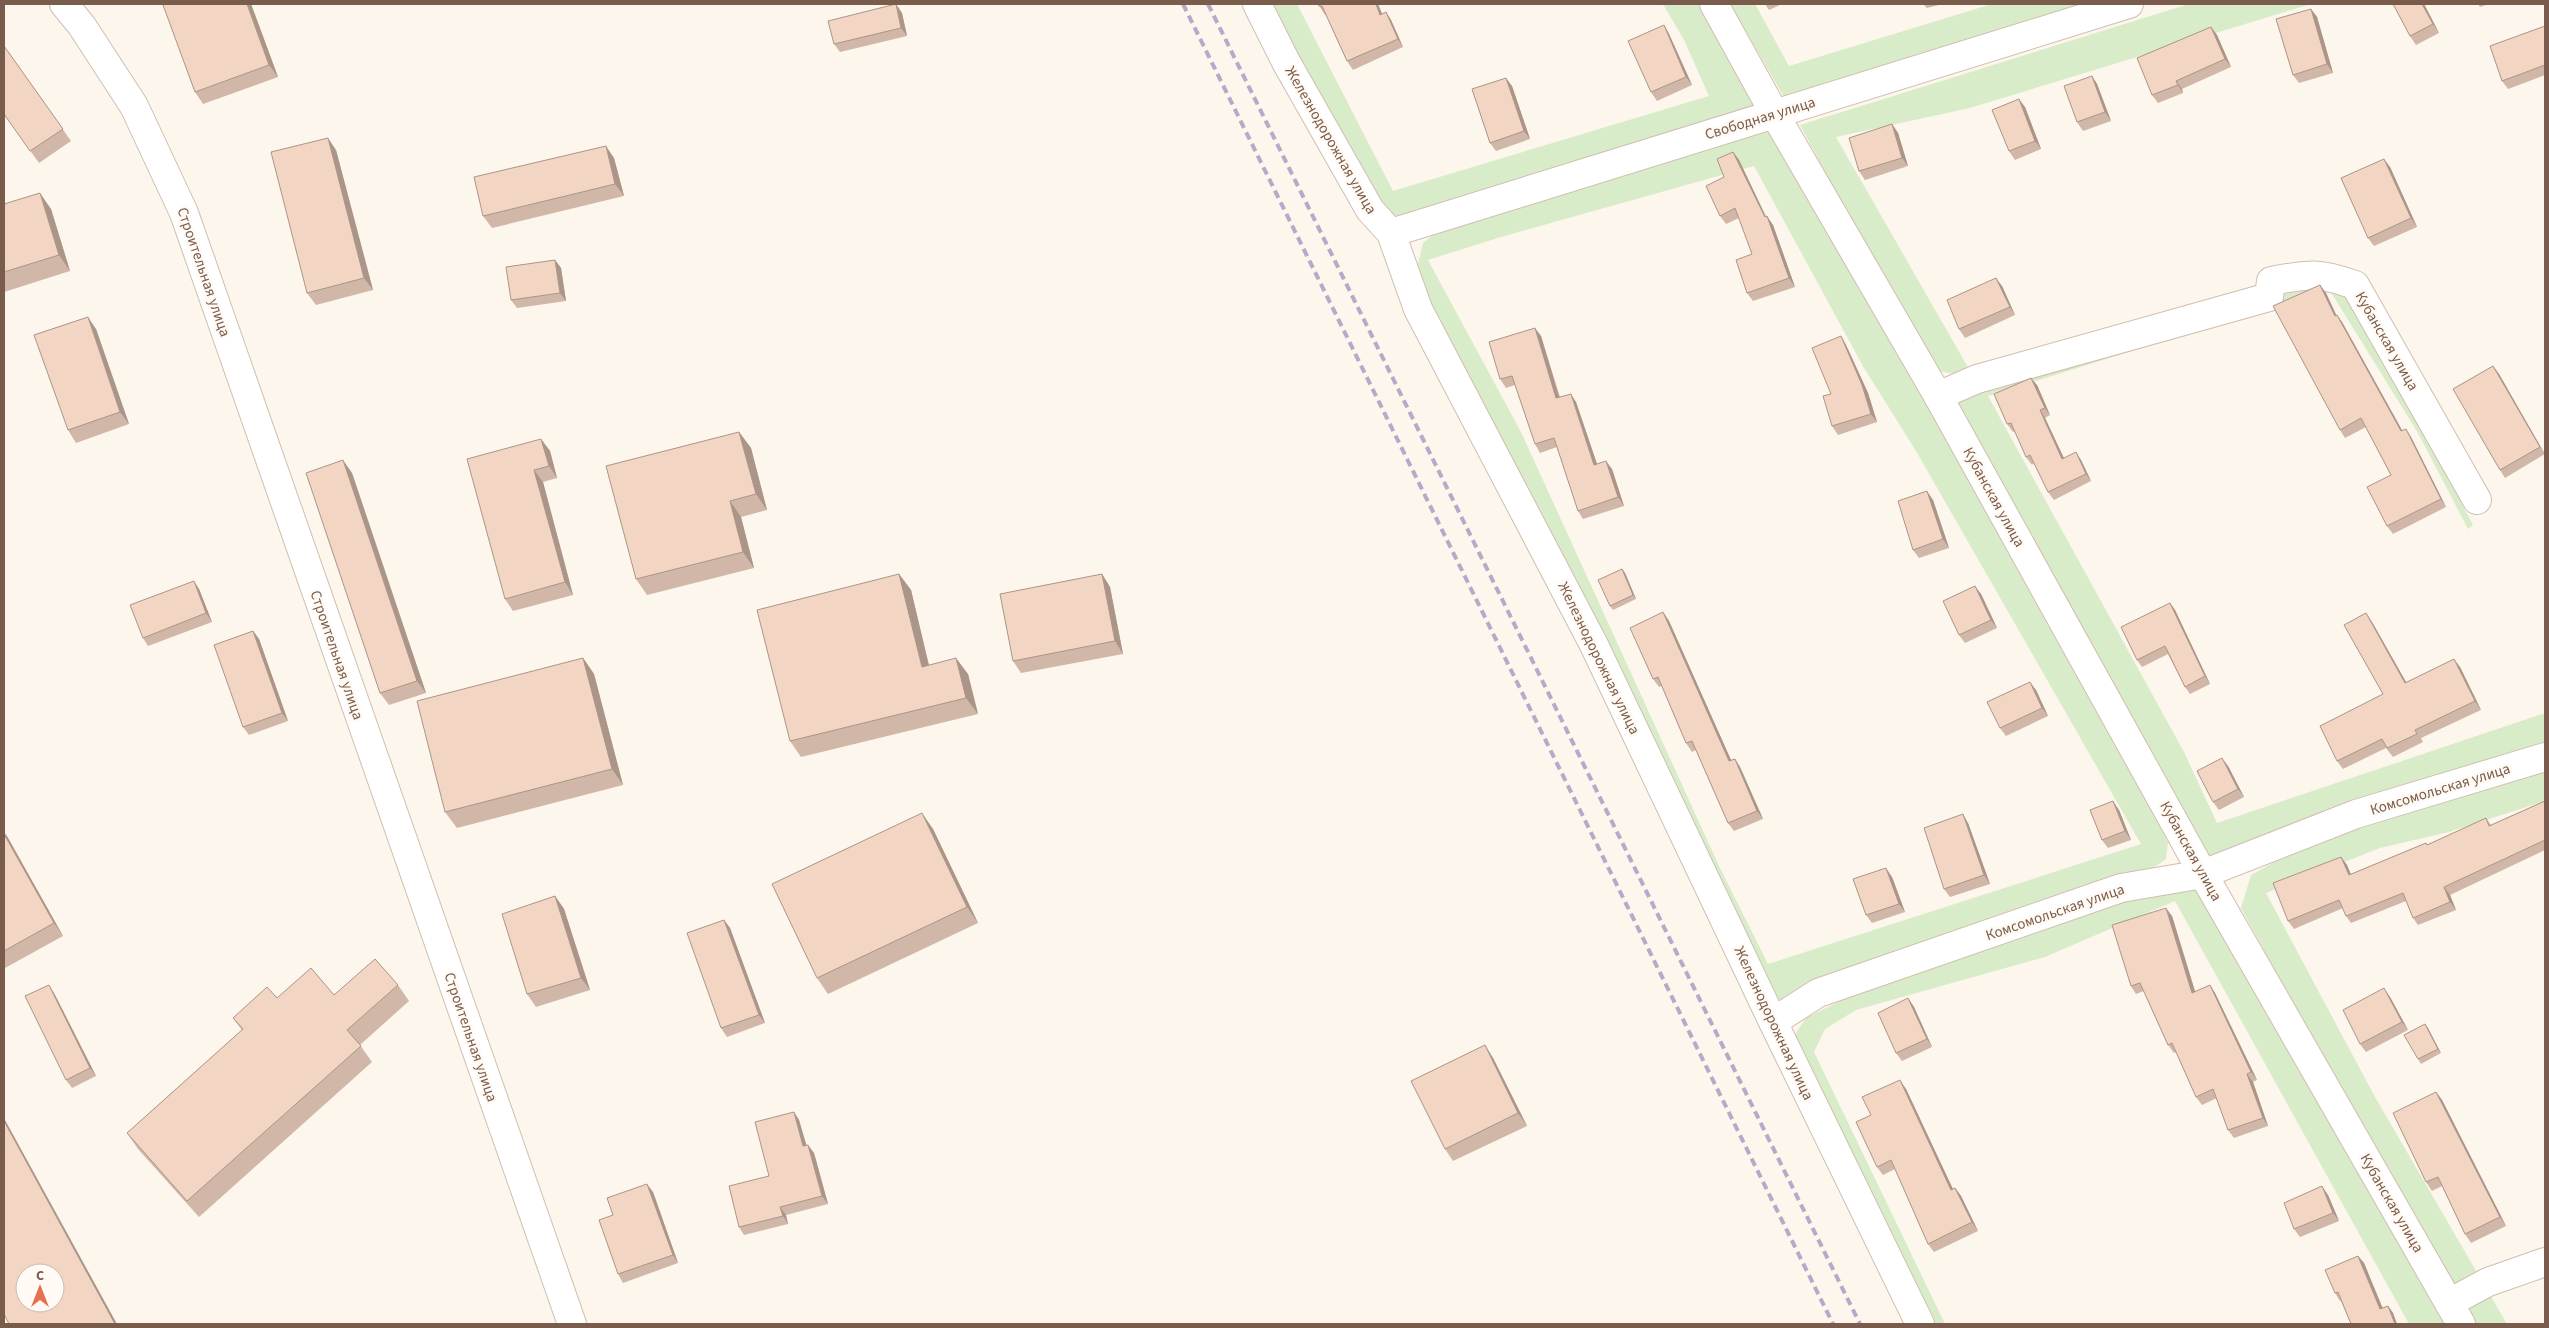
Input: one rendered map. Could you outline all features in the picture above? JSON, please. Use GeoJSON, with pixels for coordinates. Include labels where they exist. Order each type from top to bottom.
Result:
{"type":"FeatureCollection","features":[{"type":"Feature","properties":{"kind":"street","name":"Строительная улица"},"geometry":{"type":"LineString","coordinates":[[64,4],[82,26],[134,106],[184,213],[572,1324]]}},
{"type":"Feature","properties":{"kind":"street","name":"Железнодорожная улица"},"geometry":{"type":"LineString","coordinates":[[1257,4],[1286,62],[1370,210],[1391,233],[1418,309],[1594,645],[1773,1022],[1920,1324]]}},
{"type":"Feature","properties":{"kind":"street","name":"Кубанская улица"},"geometry":{"type":"LineString","coordinates":[[1714,4],[1774,114],[1938,396],[2203,874],[2455,1314],[2488,1282],[2545,1262]]}},
{"type":"Feature","properties":{"kind":"street","name":"Свободная улица"},"geometry":{"type":"LineString","coordinates":[[1391,233],[2129,4]]}},
{"type":"Feature","properties":{"kind":"street","name":"Кубанская улица"},"geometry":{"type":"LineString","coordinates":[[1938,396],[1977,379],[2269,297],[2271,281],[2309,274],[2330,276],[2355,285],[2477,500]]}},
{"type":"Feature","properties":{"kind":"street","name":"Комсомольская улица"},"geometry":{"type":"LineString","coordinates":[[1773,1022],[1818,993],[2122,888],[2203,874],[2356,814],[2545,757]]}},
{"type":"Feature","properties":{"kind":"green space"},"geometry":{"type":"Polygon","coordinates":[[[1266,4],[1297,4],[1393,191],[1709,96],[1684,40],[1663,4],[1700,4],[1759,112],[1398,220],[1371,199],[1266,4]]]}},
{"type":"Feature","properties":{"kind":"green space"},"geometry":{"type":"Polygon","coordinates":[[[1730,4],[1755,4],[1789,66],[1992,4],[2090,4],[1785,99],[1730,4]]]}},
{"type":"Feature","properties":{"kind":"green space"},"geometry":{"type":"Polygon","coordinates":[[[2189,4],[2311,4],[1970,108],[1836,137],[1969,369],[1954,374],[1938,371],[1919,346],[1800,125],[2189,4]]]}},
{"type":"Feature","properties":{"kind":"green space"},"geometry":{"type":"Polygon","coordinates":[[[1768,126],[1948,441],[2161,826],[2168,843],[2166,859],[2143,875],[1779,1002],[1768,995],[1421,294],[1417,268],[1423,243],[1441,228],[1768,126]],[[1754,166],[1501,237],[1428,260],[1521,432],[1720,868],[1768,964],[2141,844],[1916,451],[1864,368],[1754,166]]]}},
{"type":"Feature","properties":{"kind":"green space"},"geometry":{"type":"Polygon","coordinates":[[[2311,285],[2332,286],[2352,300],[2473,525],[2468,529],[2418,433],[2329,289],[1988,396],[2184,752],[2217,823],[2545,713],[2545,745],[2315,815],[2292,829],[2212,857],[2201,848],[1953,400],[2125,340],[2311,285]]]}},
{"type":"Feature","properties":{"kind":"green space"},"geometry":{"type":"Polygon","coordinates":[[[2545,770],[2545,801],[2449,832],[2380,848],[2266,893],[2375,1097],[2507,1324],[2473,1324],[2415,1227],[2241,908],[2251,875],[2301,847],[2545,770]]]}},
{"type":"Feature","properties":{"kind":"green space"},"geometry":{"type":"Polygon","coordinates":[[[2185,882],[2207,900],[2444,1324],[2409,1324],[2175,901],[2045,957],[1856,1010],[1825,1029],[1814,1052],[1945,1324],[1930,1324],[1794,1036],[1806,1018],[1846,998],[2037,925],[2185,882]]]}},
{"type":"Feature","properties":{"kind":"building"},"geometry":{"type":"Polygon","coordinates":[[[247,4],[269,65],[195,92],[163,5],[247,4]]]}},
{"type":"Feature","properties":{"kind":"building"},"geometry":{"type":"Polygon","coordinates":[[[896,4],[901,28],[834,44],[828,21],[896,4]]]}},
{"type":"Feature","properties":{"kind":"building"},"geometry":{"type":"Polygon","coordinates":[[[1318,4],[1376,4],[1380,15],[1386,12],[1398,39],[1347,61],[1322,6],[1318,4]]]}},
{"type":"Feature","properties":{"kind":"building"},"geometry":{"type":"Polygon","coordinates":[[[2393,4],[2422,4],[2433,24],[2410,36],[2393,4]]]}},
{"type":"Feature","properties":{"kind":"building"},"geometry":{"type":"Polygon","coordinates":[[[2311,9],[2327,64],[2293,75],[2276,19],[2311,9]]]}},
{"type":"Feature","properties":{"kind":"building"},"geometry":{"type":"Polygon","coordinates":[[[1664,25],[1686,77],[1651,92],[1628,41],[1664,25]]]}},
{"type":"Feature","properties":{"kind":"building"},"geometry":{"type":"Polygon","coordinates":[[[2545,26],[2545,65],[2502,81],[2490,46],[2545,26]]]}},
{"type":"Feature","properties":{"kind":"building"},"geometry":{"type":"Polygon","coordinates":[[[2211,27],[2225,59],[2176,81],[2178,85],[2152,95],[2137,58],[2211,27]]]}},
{"type":"Feature","properties":{"kind":"building"},"geometry":{"type":"Polygon","coordinates":[[[4,46],[63,129],[30,151],[4,114],[4,46]]]}},
{"type":"Feature","properties":{"kind":"building"},"geometry":{"type":"Polygon","coordinates":[[[2092,76],[2105,112],[2077,122],[2064,86],[2092,76]]]}},
{"type":"Feature","properties":{"kind":"building"},"geometry":{"type":"Polygon","coordinates":[[[1506,78],[1524,131],[1490,143],[1472,89],[1506,78]]]}},
{"type":"Feature","properties":{"kind":"building"},"geometry":{"type":"Polygon","coordinates":[[[2019,99],[2035,141],[2009,151],[1992,110],[2019,99]]]}},
{"type":"Feature","properties":{"kind":"building"},"geometry":{"type":"Polygon","coordinates":[[[1892,124],[1902,158],[1859,171],[1849,138],[1892,124]]]}},
{"type":"Feature","properties":{"kind":"building"},"geometry":{"type":"Polygon","coordinates":[[[328,138],[364,278],[307,293],[271,152],[328,138]]]}},
{"type":"Feature","properties":{"kind":"building"},"geometry":{"type":"Polygon","coordinates":[[[606,146],[615,184],[483,216],[474,177],[606,146]]]}},
{"type":"Feature","properties":{"kind":"building"},"geometry":{"type":"Polygon","coordinates":[[[1733,152],[1765,217],[1767,216],[1789,278],[1747,293],[1736,260],[1752,254],[1735,208],[1720,216],[1706,186],[1724,177],[1717,159],[1733,152]]]}},
{"type":"Feature","properties":{"kind":"building"},"geometry":{"type":"Polygon","coordinates":[[[2384,159],[2411,218],[2368,238],[2341,178],[2384,159]]]}},
{"type":"Feature","properties":{"kind":"building"},"geometry":{"type":"Polygon","coordinates":[[[40,193],[59,255],[4,272],[4,204],[40,193]]]}},
{"type":"Feature","properties":{"kind":"building"},"geometry":{"type":"Polygon","coordinates":[[[555,260],[560,293],[511,300],[506,267],[555,260]]]}},
{"type":"Feature","properties":{"kind":"building"},"geometry":{"type":"Polygon","coordinates":[[[1996,278],[2010,307],[1959,329],[1947,300],[1996,278]]]}},
{"type":"Feature","properties":{"kind":"building"},"geometry":{"type":"Polygon","coordinates":[[[2320,285],[2335,316],[2337,315],[2401,431],[2406,429],[2441,499],[2387,526],[2367,487],[2391,475],[2361,418],[2340,430],[2273,306],[2320,285]]]}},
{"type":"Feature","properties":{"kind":"building"},"geometry":{"type":"Polygon","coordinates":[[[88,317],[120,412],[68,430],[34,335],[88,317]]]}},
{"type":"Feature","properties":{"kind":"building"},"geometry":{"type":"Polygon","coordinates":[[[1535,328],[1556,398],[1571,394],[1594,465],[1606,461],[1618,497],[1578,511],[1554,438],[1535,444],[1512,376],[1500,379],[1489,342],[1535,328]]]}},
{"type":"Feature","properties":{"kind":"building"},"geometry":{"type":"Polygon","coordinates":[[[1841,336],[1862,385],[1871,414],[1832,426],[1823,396],[1831,394],[1812,348],[1841,336]]]}},
{"type":"Feature","properties":{"kind":"building"},"geometry":{"type":"Polygon","coordinates":[[[2493,366],[2540,447],[2500,470],[2453,389],[2493,366]]]}},
{"type":"Feature","properties":{"kind":"building"},"geometry":{"type":"Polygon","coordinates":[[[2031,378],[2045,408],[2040,410],[2062,459],[2076,452],[2086,474],[2048,492],[2030,455],[2026,457],[2011,423],[2007,424],[1994,394],[2031,378]]]}},
{"type":"Feature","properties":{"kind":"building"},"geometry":{"type":"Polygon","coordinates":[[[739,432],[756,494],[730,501],[743,552],[636,579],[606,466],[739,432]]]}},
{"type":"Feature","properties":{"kind":"building"},"geometry":{"type":"Polygon","coordinates":[[[541,439],[549,466],[534,470],[565,582],[505,599],[467,459],[541,439]]]}},
{"type":"Feature","properties":{"kind":"building"},"geometry":{"type":"Polygon","coordinates":[[[343,460],[417,681],[380,693],[306,473],[343,460]]]}},
{"type":"Feature","properties":{"kind":"building"},"geometry":{"type":"Polygon","coordinates":[[[1927,491],[1943,539],[1913,550],[1898,501],[1927,491]]]}},
{"type":"Feature","properties":{"kind":"building"},"geometry":{"type":"Polygon","coordinates":[[[1622,569],[1633,595],[1610,606],[1598,580],[1622,569]]]}},
{"type":"Feature","properties":{"kind":"building"},"geometry":{"type":"Polygon","coordinates":[[[899,574],[922,667],[956,658],[966,698],[790,741],[757,610],[899,574]]]}},
{"type":"Feature","properties":{"kind":"building"},"geometry":{"type":"Polygon","coordinates":[[[1102,574],[1115,641],[1013,661],[1000,594],[1102,574]]]}},
{"type":"Feature","properties":{"kind":"building"},"geometry":{"type":"Polygon","coordinates":[[[194,581],[206,613],[143,638],[130,605],[194,581]]]}},
{"type":"Feature","properties":{"kind":"building"},"geometry":{"type":"Polygon","coordinates":[[[1975,586],[1991,620],[1959,635],[1943,601],[1975,586]]]}},
{"type":"Feature","properties":{"kind":"building"},"geometry":{"type":"Polygon","coordinates":[[[2170,603],[2205,676],[2185,687],[2165,646],[2137,660],[2121,627],[2170,603]]]}},
{"type":"Feature","properties":{"kind":"building"},"geometry":{"type":"Polygon","coordinates":[[[1663,612],[1729,761],[1735,759],[1757,811],[1728,823],[1692,741],[1686,743],[1658,677],[1653,679],[1630,628],[1663,612]]]}},
{"type":"Feature","properties":{"kind":"building"},"geometry":{"type":"Polygon","coordinates":[[[2366,613],[2405,683],[2454,659],[2475,701],[2415,730],[2417,734],[2387,748],[2382,739],[2337,761],[2320,726],[2383,694],[2344,625],[2366,613]]]}},
{"type":"Feature","properties":{"kind":"building"},"geometry":{"type":"Polygon","coordinates":[[[253,631],[282,713],[243,727],[214,645],[253,631]]]}},
{"type":"Feature","properties":{"kind":"building"},"geometry":{"type":"Polygon","coordinates":[[[583,658],[612,769],[445,812],[417,701],[583,658]]]}},
{"type":"Feature","properties":{"kind":"building"},"geometry":{"type":"Polygon","coordinates":[[[2030,682],[2042,708],[2000,728],[1987,702],[2030,682]]]}},
{"type":"Feature","properties":{"kind":"building"},"geometry":{"type":"Polygon","coordinates":[[[2222,758],[2238,789],[2213,802],[2197,771],[2222,758]]]}},
{"type":"Feature","properties":{"kind":"building"},"geometry":{"type":"Polygon","coordinates":[[[2113,801],[2125,831],[2102,840],[2090,810],[2113,801]]]}},
{"type":"Feature","properties":{"kind":"building"},"geometry":{"type":"Polygon","coordinates":[[[2545,801],[2545,840],[2444,887],[2450,902],[2413,918],[2403,893],[2346,916],[2339,900],[2288,921],[2273,883],[2341,857],[2349,875],[2426,843],[2427,845],[2486,818],[2489,826],[2545,801]]]}},
{"type":"Feature","properties":{"kind":"building"},"geometry":{"type":"Polygon","coordinates":[[[922,813],[967,907],[817,978],[772,884],[922,813]]]}},
{"type":"Feature","properties":{"kind":"building"},"geometry":{"type":"Polygon","coordinates":[[[1963,814],[1984,875],[1944,889],[1924,828],[1963,814]]]}},
{"type":"Feature","properties":{"kind":"building"},"geometry":{"type":"Polygon","coordinates":[[[4,834],[54,923],[4,951],[4,834]]]}},
{"type":"Feature","properties":{"kind":"building"},"geometry":{"type":"Polygon","coordinates":[[[1886,868],[1899,904],[1866,915],[1853,879],[1886,868]]]}},
{"type":"Feature","properties":{"kind":"building"},"geometry":{"type":"Polygon","coordinates":[[[555,896],[581,978],[527,994],[502,914],[555,896]]]}},
{"type":"Feature","properties":{"kind":"building"},"geometry":{"type":"Polygon","coordinates":[[[2166,908],[2192,993],[2210,985],[2251,1072],[2247,1074],[2263,1118],[2228,1130],[2213,1089],[2196,1097],[2172,1043],[2168,1045],[2140,983],[2131,986],[2112,925],[2166,908]]]}},
{"type":"Feature","properties":{"kind":"building"},"geometry":{"type":"Polygon","coordinates":[[[724,920],[759,1015],[721,1028],[687,933],[724,920]]]}},
{"type":"Feature","properties":{"kind":"building"},"geometry":{"type":"Polygon","coordinates":[[[375,959],[398,985],[347,1030],[361,1046],[187,1201],[127,1133],[243,1029],[233,1018],[267,987],[277,998],[311,968],[334,995],[375,959]]]}},
{"type":"Feature","properties":{"kind":"building"},"geometry":{"type":"Polygon","coordinates":[[[49,985],[90,1068],[66,1080],[25,996],[49,985]]]}},
{"type":"Feature","properties":{"kind":"building"},"geometry":{"type":"Polygon","coordinates":[[[2384,988],[2402,1022],[2360,1044],[2343,1010],[2384,988]]]}},
{"type":"Feature","properties":{"kind":"building"},"geometry":{"type":"Polygon","coordinates":[[[1908,998],[1927,1039],[1896,1053],[1878,1013],[1908,998]]]}},
{"type":"Feature","properties":{"kind":"building"},"geometry":{"type":"Polygon","coordinates":[[[2425,1024],[2438,1049],[2418,1059],[2404,1035],[2425,1024]]]}},
{"type":"Feature","properties":{"kind":"building"},"geometry":{"type":"Polygon","coordinates":[[[1485,1045],[1518,1113],[1445,1149],[1411,1081],[1485,1045]]]}},
{"type":"Feature","properties":{"kind":"building"},"geometry":{"type":"Polygon","coordinates":[[[1900,1080],[1951,1190],[1955,1188],[1972,1222],[1928,1244],[1891,1160],[1877,1167],[1856,1122],[1871,1115],[1862,1097],[1900,1080]]]}},
{"type":"Feature","properties":{"kind":"building"},"geometry":{"type":"Polygon","coordinates":[[[2436,1092],[2500,1217],[2465,1234],[2438,1177],[2426,1182],[2393,1113],[2436,1092]]]}},
{"type":"Feature","properties":{"kind":"building"},"geometry":{"type":"Polygon","coordinates":[[[794,1112],[803,1146],[808,1145],[822,1196],[780,1207],[783,1216],[739,1227],[729,1186],[769,1176],[755,1122],[794,1112]]]}},
{"type":"Feature","properties":{"kind":"building"},"geometry":{"type":"Polygon","coordinates":[[[4,1121],[115,1324],[9,1324],[4,1314],[4,1121]]]}},
{"type":"Feature","properties":{"kind":"building"},"geometry":{"type":"Polygon","coordinates":[[[647,1184],[673,1255],[618,1274],[599,1220],[613,1215],[607,1198],[647,1184]]]}},
{"type":"Feature","properties":{"kind":"building"},"geometry":{"type":"Polygon","coordinates":[[[2322,1186],[2333,1213],[2294,1229],[2284,1203],[2322,1186]]]}},
{"type":"Feature","properties":{"kind":"building"},"geometry":{"type":"Polygon","coordinates":[[[2358,1256],[2380,1309],[2388,1306],[2395,1324],[2351,1324],[2338,1292],[2335,1293],[2325,1270],[2358,1256]]]}},
{"type":"Feature","properties":{"kind":"railway"},"geometry":{"type":"LineString","coordinates":[[1183,4],[1833,1324]]}},
{"type":"Feature","properties":{"kind":"railway"},"geometry":{"type":"LineString","coordinates":[[1208,4],[1860,1324]]}}]}
